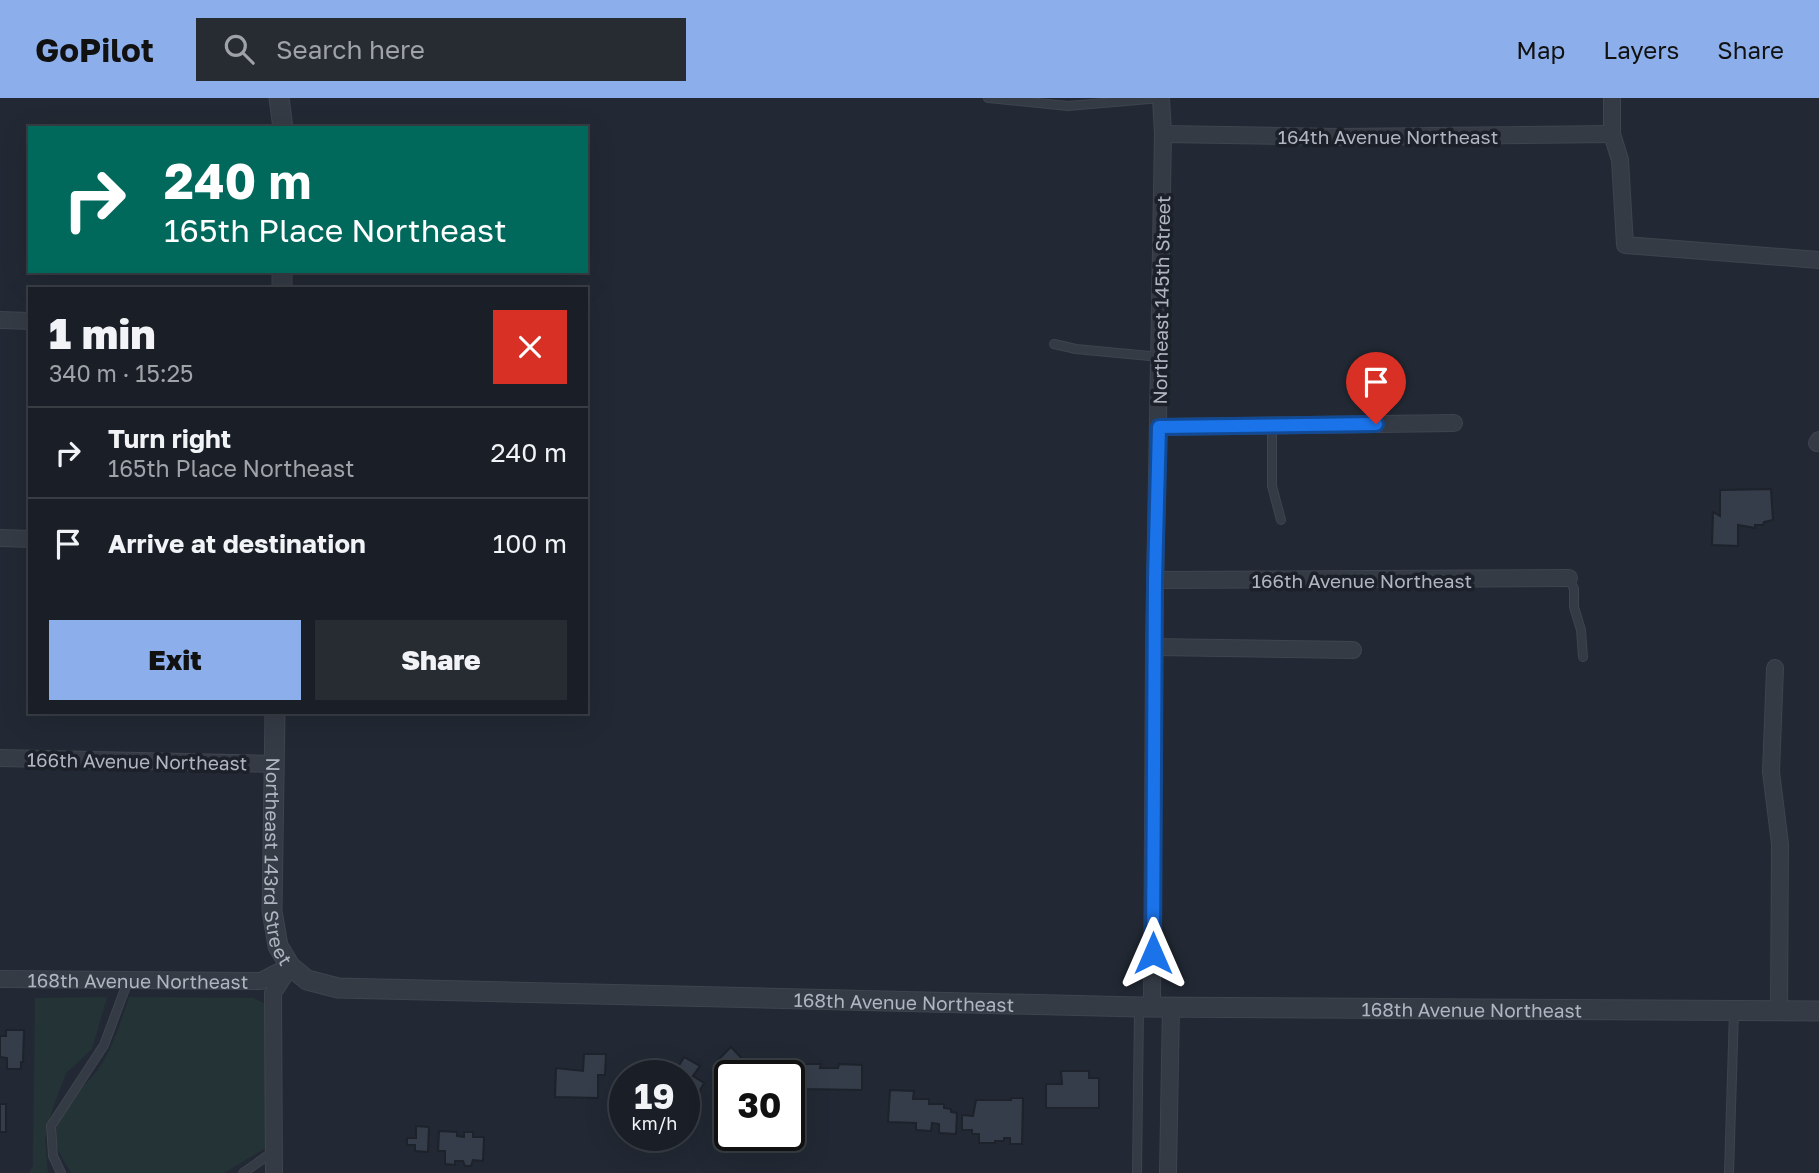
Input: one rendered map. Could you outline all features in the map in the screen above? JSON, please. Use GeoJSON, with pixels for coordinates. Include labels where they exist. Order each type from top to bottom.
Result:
{"type":"FeatureCollection","features":[{"type":"Feature","properties":{"kind":"street"},"geometry":{"type":"LineString","coordinates":[[279,98],[283,126]]}},
{"type":"Feature","properties":{"kind":"street","name":"Northeast 145th Street"},"geometry":{"type":"LineString","coordinates":[[1161,98],[1163,134],[1154,647],[1154,1006],[1167,1173]]}},
{"type":"Feature","properties":{"kind":"street"},"geometry":{"type":"LineString","coordinates":[[1612,98],[1612,134],[1620,160],[1625,246],[1819,260]]}},
{"type":"Feature","properties":{"kind":"street","name":"164th Avenue Northeast"},"geometry":{"type":"LineString","coordinates":[[1163,134],[1339,137],[1612,134]]}},
{"type":"Feature","properties":{"kind":"street"},"geometry":{"type":"LineString","coordinates":[[0,320],[28,321]]}},
{"type":"Feature","properties":{"kind":"street"},"geometry":{"type":"LineString","coordinates":[[1159,427],[1454,423]]}},
{"type":"Feature","properties":{"kind":"street"},"geometry":{"type":"LineString","coordinates":[[0,538],[28,539]]}},
{"type":"Feature","properties":{"kind":"street","name":"166th Avenue Northeast"},"geometry":{"type":"LineString","coordinates":[[1155,580],[1569,578]]}},
{"type":"Feature","properties":{"kind":"street"},"geometry":{"type":"LineString","coordinates":[[1154,647],[1353,650]]}},
{"type":"Feature","properties":{"kind":"street"},"geometry":{"type":"LineString","coordinates":[[1774,668],[1770,772],[1780,844],[1779,1011]]}},
{"type":"Feature","properties":{"kind":"street","name":"Northeast 143rd Street"},"geometry":{"type":"LineString","coordinates":[[274,1173],[274,993],[290,966],[278,946],[272,911],[275,714]]}},
{"type":"Feature","properties":{"kind":"street","name":"166th Avenue Northeast"},"geometry":{"type":"LineString","coordinates":[[0,758],[274,764]]}},
{"type":"Feature","properties":{"kind":"street","name":"168th Avenue Northeast"},"geometry":{"type":"LineString","coordinates":[[0,979],[261,981],[290,966],[307,980],[338,988],[1154,1006],[1819,1011]]}},
{"type":"Feature","properties":{"kind":"lane"},"geometry":{"type":"LineString","coordinates":[[988,98],[1068,106],[1161,98]]}},
{"type":"Feature","properties":{"kind":"lane"},"geometry":{"type":"LineString","coordinates":[[1054,344],[1076,349],[1160,357]]}},
{"type":"Feature","properties":{"kind":"lane"},"geometry":{"type":"LineString","coordinates":[[1272,425],[1272,486],[1282,520]]}},
{"type":"Feature","properties":{"kind":"lane"},"geometry":{"type":"LineString","coordinates":[[1569,578],[1574,589],[1574,607],[1581,630],[1583,657]]}},
{"type":"Feature","properties":{"kind":"lane"},"geometry":{"type":"LineString","coordinates":[[61,1173],[53,1156],[51,1126],[104,1045],[128,980]]}},
{"type":"Feature","properties":{"kind":"lane"},"geometry":{"type":"LineString","coordinates":[[1137,1173],[1154,1006]]}},
{"type":"Feature","properties":{"kind":"lane"},"geometry":{"type":"LineString","coordinates":[[1730,1173],[1734,1011]]}},
{"type":"Feature","properties":{"kind":"lane"},"geometry":{"type":"LineString","coordinates":[[243,1173],[274,1151]]}},
{"type":"Feature","properties":{"kind":"shaded area"},"geometry":{"type":"Polygon","coordinates":[[[107,997],[92,1049],[66,1073],[53,1107],[45,1138],[48,1173],[29,1173],[33,1166],[35,998],[107,997]]]}},
{"type":"Feature","properties":{"kind":"shaded area"},"geometry":{"type":"Polygon","coordinates":[[[129,997],[253,998],[267,1005],[269,1146],[224,1173],[71,1173],[58,1147],[56,1131],[59,1120],[64,1109],[103,1062],[115,1038],[129,997]]]}},
{"type":"Feature","properties":{"kind":"building"},"geometry":{"type":"Polygon","coordinates":[[[1771,489],[1773,520],[1764,522],[1763,525],[1755,525],[1755,528],[1738,525],[1738,546],[1712,545],[1713,512],[1720,516],[1720,490],[1771,489]]]}},
{"type":"Feature","properties":{"kind":"building"},"geometry":{"type":"Polygon","coordinates":[[[6,1030],[24,1030],[21,1069],[7,1069],[7,1058],[0,1057],[0,1036],[6,1036],[6,1030]]]}},
{"type":"Feature","properties":{"kind":"building"},"geometry":{"type":"Polygon","coordinates":[[[731,1047],[743,1060],[718,1060],[731,1047]]]}},
{"type":"Feature","properties":{"kind":"building"},"geometry":{"type":"Polygon","coordinates":[[[584,1054],[606,1054],[605,1075],[598,1075],[598,1098],[555,1097],[556,1068],[583,1071],[584,1054]]]}},
{"type":"Feature","properties":{"kind":"building"},"geometry":{"type":"Polygon","coordinates":[[[805,1064],[821,1064],[820,1068],[838,1068],[839,1064],[862,1065],[862,1090],[805,1089],[805,1064]]]}},
{"type":"Feature","properties":{"kind":"building"},"geometry":{"type":"Polygon","coordinates":[[[1061,1071],[1089,1071],[1089,1078],[1099,1078],[1099,1108],[1046,1108],[1046,1084],[1062,1084],[1061,1071]]]}},
{"type":"Feature","properties":{"kind":"building"},"geometry":{"type":"Polygon","coordinates":[[[890,1090],[914,1091],[913,1099],[929,1099],[929,1104],[944,1104],[944,1108],[957,1113],[956,1134],[939,1133],[939,1124],[932,1123],[931,1131],[916,1130],[916,1123],[888,1122],[890,1090]]]}},
{"type":"Feature","properties":{"kind":"building"},"geometry":{"type":"Polygon","coordinates":[[[1023,1098],[1022,1144],[1010,1144],[1010,1138],[995,1143],[979,1143],[979,1134],[972,1134],[972,1130],[962,1130],[962,1115],[973,1116],[976,1100],[1023,1098]]]}},
{"type":"Feature","properties":{"kind":"building"},"geometry":{"type":"Polygon","coordinates":[[[0,1104],[6,1104],[6,1132],[0,1132],[0,1104]]]}},
{"type":"Feature","properties":{"kind":"building"},"geometry":{"type":"Polygon","coordinates":[[[416,1126],[429,1127],[428,1152],[415,1151],[415,1145],[407,1145],[407,1138],[416,1138],[416,1126]]]}},
{"type":"Feature","properties":{"kind":"building"},"geometry":{"type":"Polygon","coordinates":[[[439,1131],[457,1132],[457,1136],[464,1137],[464,1132],[473,1132],[473,1137],[484,1137],[483,1161],[473,1160],[471,1166],[465,1166],[463,1161],[455,1161],[455,1165],[445,1164],[445,1151],[438,1151],[439,1131]]]}},
{"type":"Feature","properties":{"kind":"route"},"geometry":{"type":"LineString","coordinates":[[1153,953],[1155,580],[1159,427],[1376,424]]}}]}
